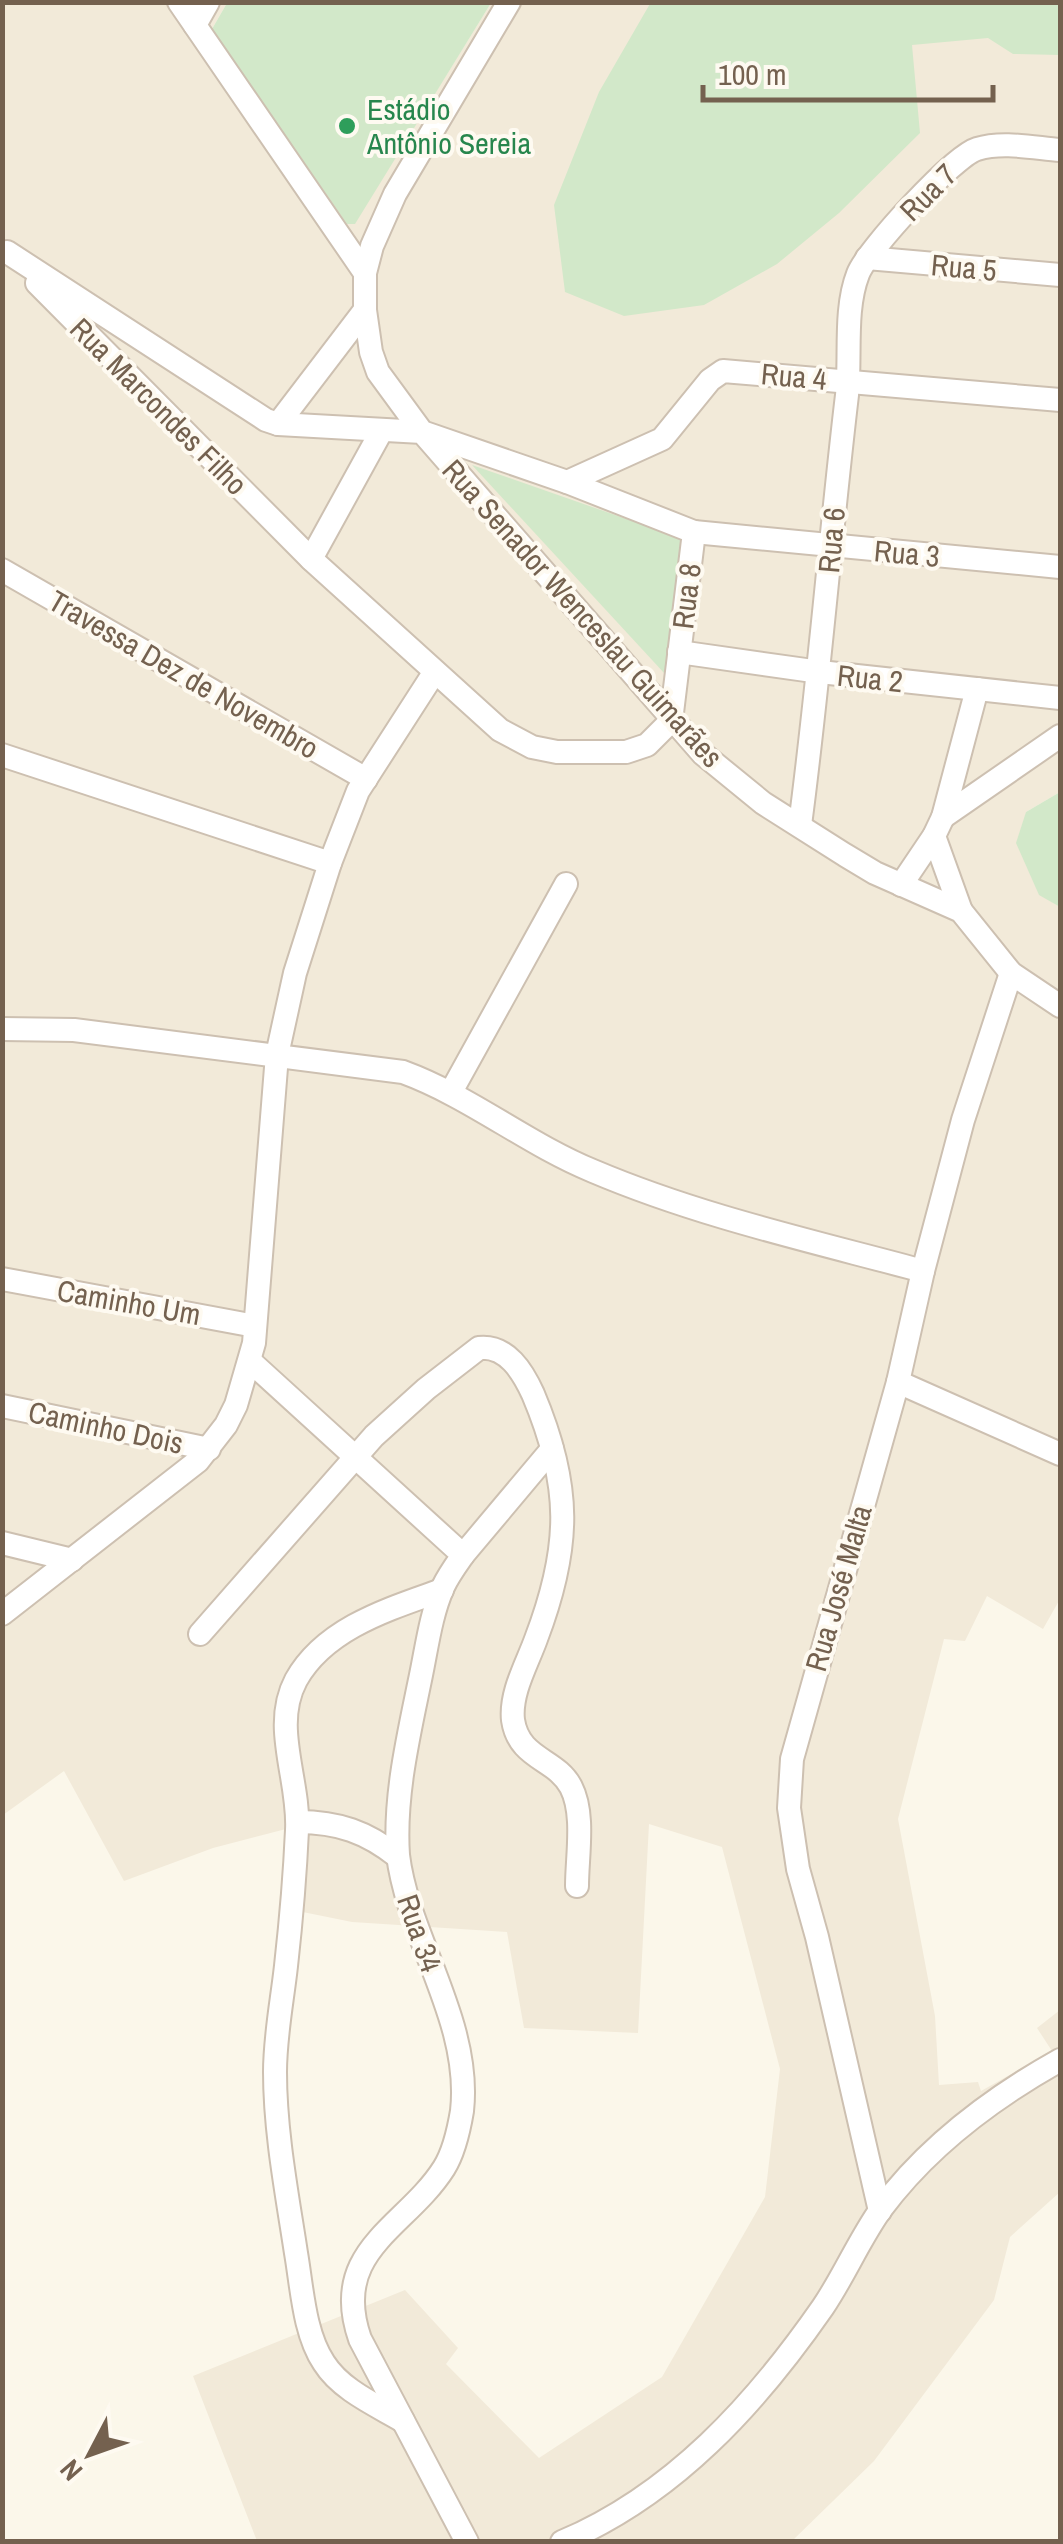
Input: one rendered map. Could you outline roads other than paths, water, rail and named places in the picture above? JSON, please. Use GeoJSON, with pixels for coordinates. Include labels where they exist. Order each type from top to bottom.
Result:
{"type":"FeatureCollection","features":[{"type":"Feature","properties":{"kind":"street"},"geometry":{"type":"LineString","coordinates":[[179,2],[365,273]]}},
{"type":"Feature","properties":{"kind":"street"},"geometry":{"type":"LineString","coordinates":[[194,26],[208,2]]}},
{"type":"Feature","properties":{"kind":"street","name":"Rua Senador Wenceslau Guimarães"},"geometry":{"type":"LineString","coordinates":[[509,2],[396,194],[372,246],[365,273],[365,310],[378,372],[422,432],[671,721],[731,777],[844,855],[901,886],[961,911]]}},
{"type":"Feature","properties":{"kind":"street","name":"Rua 7"},"geometry":{"type":"LineString","coordinates":[[867,258],[900,218],[970,152],[1003,146],[1060,150]]}},
{"type":"Feature","properties":{"kind":"street","name":"Rua Marcondes Filho"},"geometry":{"type":"LineString","coordinates":[[5,250],[278,424]]}},
{"type":"Feature","properties":{"kind":"street","name":"Rua Marcondes Filho"},"geometry":{"type":"LineString","coordinates":[[5,250],[311,559],[500,730],[532,747],[557,752],[634,751],[647,745],[671,721]]}},
{"type":"Feature","properties":{"kind":"street","name":"Rua 5"},"geometry":{"type":"LineString","coordinates":[[867,258],[1060,275]]}},
{"type":"Feature","properties":{"kind":"street","name":"Rua 6"},"geometry":{"type":"LineString","coordinates":[[800,825],[820,672],[852,302],[858,275],[867,258]]}},
{"type":"Feature","properties":{"kind":"street"},"geometry":{"type":"LineString","coordinates":[[278,424],[365,310]]}},
{"type":"Feature","properties":{"kind":"street","name":"Rua 4"},"geometry":{"type":"LineString","coordinates":[[568,482],[662,438],[710,380],[723,371],[1060,400]]}},
{"type":"Feature","properties":{"kind":"street","name":"Rua Senador Wenceslau Guimarães"},"geometry":{"type":"LineString","coordinates":[[278,424],[422,432]]}},
{"type":"Feature","properties":{"kind":"street"},"geometry":{"type":"LineString","coordinates":[[311,559],[382,430]]}},
{"type":"Feature","properties":{"kind":"street","name":"Rua 3"},"geometry":{"type":"LineString","coordinates":[[422,432],[568,482],[694,532],[1060,567]]}},
{"type":"Feature","properties":{"kind":"street","name":"Rua 8"},"geometry":{"type":"LineString","coordinates":[[671,721],[694,532]]}},
{"type":"Feature","properties":{"kind":"street","name":"Travessa Dez de Novembro"},"geometry":{"type":"LineString","coordinates":[[2,570],[366,779]]}},
{"type":"Feature","properties":{"kind":"street","name":"Rua 2"},"geometry":{"type":"LineString","coordinates":[[679,652],[1060,698]]}},
{"type":"Feature","properties":{"kind":"street"},"geometry":{"type":"LineString","coordinates":[[2,1614],[180,1476],[209,1449],[236,1405],[251,1362],[256,1326],[276,1055],[295,973],[330,863],[366,779],[434,674]]}},
{"type":"Feature","properties":{"kind":"street"},"geometry":{"type":"LineString","coordinates":[[901,886],[938,826],[977,689]]}},
{"type":"Feature","properties":{"kind":"street"},"geometry":{"type":"LineString","coordinates":[[938,826],[1060,736]]}},
{"type":"Feature","properties":{"kind":"street"},"geometry":{"type":"LineString","coordinates":[[2,755],[330,863]]}},
{"type":"Feature","properties":{"kind":"street"},"geometry":{"type":"LineString","coordinates":[[938,826],[961,911],[1011,973],[1060,1006]]}},
{"type":"Feature","properties":{"kind":"street"},"geometry":{"type":"LineString","coordinates":[[451,1092],[566,884]]}},
{"type":"Feature","properties":{"kind":"street","name":"Rua José Malta"},"geometry":{"type":"LineString","coordinates":[[880,2211],[818,1937],[798,1869],[789,1808],[792,1760],[898,1382],[963,1120],[1011,973]]}},
{"type":"Feature","properties":{"kind":"street"},"geometry":{"type":"LineString","coordinates":[[8,1024],[383,1067],[451,1092],[550,1150],[625,1184],[688,1206],[923,1271]]}},
{"type":"Feature","properties":{"kind":"street","name":"Caminho Um"},"geometry":{"type":"LineString","coordinates":[[2,1279],[256,1326]]}},
{"type":"Feature","properties":{"kind":"street"},"geometry":{"type":"LineString","coordinates":[[200,1634],[393,1417],[479,1348],[487,1347],[510,1358],[536,1402],[552,1450],[563,1496],[564,1536],[545,1616],[512,1707],[519,1738],[528,1752],[558,1770],[570,1784],[576,1800],[576,1886]]}},
{"type":"Feature","properties":{"kind":"street"},"geometry":{"type":"LineString","coordinates":[[251,1362],[463,1555]]}},
{"type":"Feature","properties":{"kind":"street"},"geometry":{"type":"LineString","coordinates":[[898,1382],[1060,1454]]}},
{"type":"Feature","properties":{"kind":"street","name":"Caminho Dois"},"geometry":{"type":"LineString","coordinates":[[2,1406],[209,1449]]}},
{"type":"Feature","properties":{"kind":"street","name":"Rua 34"},"geometry":{"type":"LineString","coordinates":[[467,2542],[360,2339],[352,2306],[364,2258],[446,2166],[458,2132],[462,2087],[454,2033],[410,1907],[398,1857],[407,1745],[442,1590],[463,1555],[552,1450]]}},
{"type":"Feature","properties":{"kind":"street"},"geometry":{"type":"LineString","coordinates":[[2,1543],[72,1560]]}},
{"type":"Feature","properties":{"kind":"street"},"geometry":{"type":"LineString","coordinates":[[406,2422],[336,2379],[316,2349],[304,2302],[280,2143],[275,2076],[298,1822],[286,1740],[290,1692],[322,1646],[375,1616],[442,1590]]}},
{"type":"Feature","properties":{"kind":"street"},"geometry":{"type":"LineString","coordinates":[[298,1822],[352,1828],[377,1840],[398,1857]]}},
{"type":"Feature","properties":{"kind":"street"},"geometry":{"type":"LineString","coordinates":[[562,2542],[642,2500],[709,2445],[814,2319],[880,2211],[944,2142],[1060,2060]]}},
{"type":"Feature","properties":{"kind":"place","name":"Estádio Antônio Sereia"},"geometry":{"type":"Point","coordinates":[347,126]}}]}
